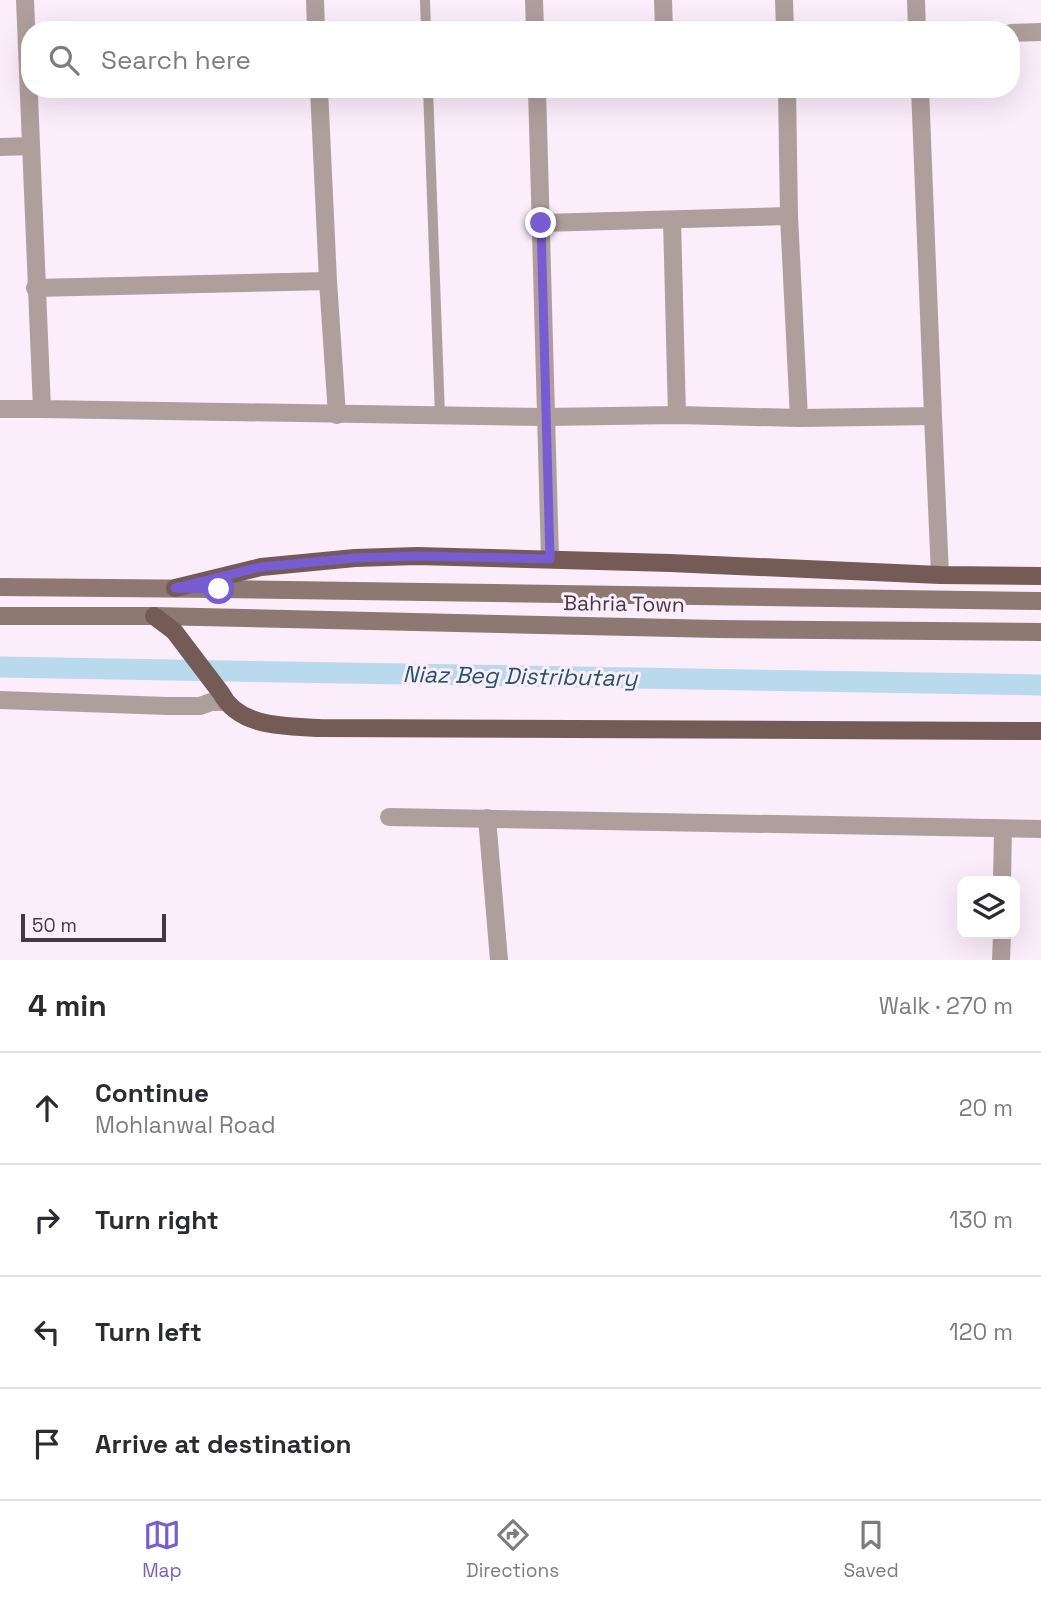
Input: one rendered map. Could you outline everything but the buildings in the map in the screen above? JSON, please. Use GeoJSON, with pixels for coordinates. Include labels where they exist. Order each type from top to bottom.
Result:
{"type":"FeatureCollection","features":[{"type":"Feature","properties":{"kind":"main road"},"geometry":{"type":"LineString","coordinates":[[175,588],[261,567],[355,558],[417,556],[670,563],[940,575],[1041,576]]}},
{"type":"Feature","properties":{"kind":"main road","name":"Bahria Town"},"geometry":{"type":"LineString","coordinates":[[0,587],[1041,601]]}},
{"type":"Feature","properties":{"kind":"main road","name":"Bahria Town"},"geometry":{"type":"LineString","coordinates":[[0,616],[154,616],[718,629],[1041,632]]}},
{"type":"Feature","properties":{"kind":"main road"},"geometry":{"type":"LineString","coordinates":[[154,616],[174,631],[235,711],[251,719],[277,725],[320,728],[1041,732]]}},
{"type":"Feature","properties":{"kind":"street"},"geometry":{"type":"LineString","coordinates":[[24,0],[25,21]]}},
{"type":"Feature","properties":{"kind":"street"},"geometry":{"type":"LineString","coordinates":[[314,0],[315,21]]}},
{"type":"Feature","properties":{"kind":"street"},"geometry":{"type":"LineString","coordinates":[[534,0],[535,21]]}},
{"type":"Feature","properties":{"kind":"street"},"geometry":{"type":"LineString","coordinates":[[663,0],[664,21]]}},
{"type":"Feature","properties":{"kind":"street"},"geometry":{"type":"LineString","coordinates":[[784,0],[785,21]]}},
{"type":"Feature","properties":{"kind":"street"},"geometry":{"type":"LineString","coordinates":[[916,0],[917,21]]}},
{"type":"Feature","properties":{"kind":"street"},"geometry":{"type":"LineString","coordinates":[[1020,33],[1041,32]]}},
{"type":"Feature","properties":{"kind":"street"},"geometry":{"type":"LineString","coordinates":[[29,98],[41,409]]}},
{"type":"Feature","properties":{"kind":"street"},"geometry":{"type":"LineString","coordinates":[[319,98],[337,415]]}},
{"type":"Feature","properties":{"kind":"street"},"geometry":{"type":"LineString","coordinates":[[537,98],[550,559]]}},
{"type":"Feature","properties":{"kind":"street"},"geometry":{"type":"LineString","coordinates":[[787,98],[789,216],[799,418]]}},
{"type":"Feature","properties":{"kind":"street"},"geometry":{"type":"LineString","coordinates":[[920,98],[940,575]]}},
{"type":"Feature","properties":{"kind":"street"},"geometry":{"type":"LineString","coordinates":[[0,147],[31,145]]}},
{"type":"Feature","properties":{"kind":"street"},"geometry":{"type":"LineString","coordinates":[[541,223],[789,216]]}},
{"type":"Feature","properties":{"kind":"street"},"geometry":{"type":"LineString","coordinates":[[672,220],[677,415]]}},
{"type":"Feature","properties":{"kind":"street"},"geometry":{"type":"LineString","coordinates":[[35,288],[328,281]]}},
{"type":"Feature","properties":{"kind":"street"},"geometry":{"type":"LineString","coordinates":[[0,409],[545,417],[933,416]]}},
{"type":"Feature","properties":{"kind":"street"},"geometry":{"type":"LineString","coordinates":[[0,700],[200,706],[223,697]]}},
{"type":"Feature","properties":{"kind":"street"},"geometry":{"type":"LineString","coordinates":[[389,817],[1041,830]]}},
{"type":"Feature","properties":{"kind":"street"},"geometry":{"type":"LineString","coordinates":[[487,818],[499,960]]}},
{"type":"Feature","properties":{"kind":"street"},"geometry":{"type":"LineString","coordinates":[[1002,876],[1003,829]]}},
{"type":"Feature","properties":{"kind":"street"},"geometry":{"type":"LineString","coordinates":[[1001,960],[1002,939]]}},
{"type":"Feature","properties":{"kind":"lane"},"geometry":{"type":"LineString","coordinates":[[425,0],[426,21]]}},
{"type":"Feature","properties":{"kind":"lane"},"geometry":{"type":"LineString","coordinates":[[428,98],[440,416]]}},
{"type":"Feature","properties":{"kind":"waterway","name":"Niaz Beg Distributary"},"geometry":{"type":"LineString","coordinates":[[0,667],[1041,685]]}},
{"type":"Feature","properties":{"kind":"route"},"geometry":{"type":"LineString","coordinates":[[219,589],[175,588],[261,567],[355,558],[417,556],[550,559],[541,223]]}}]}
